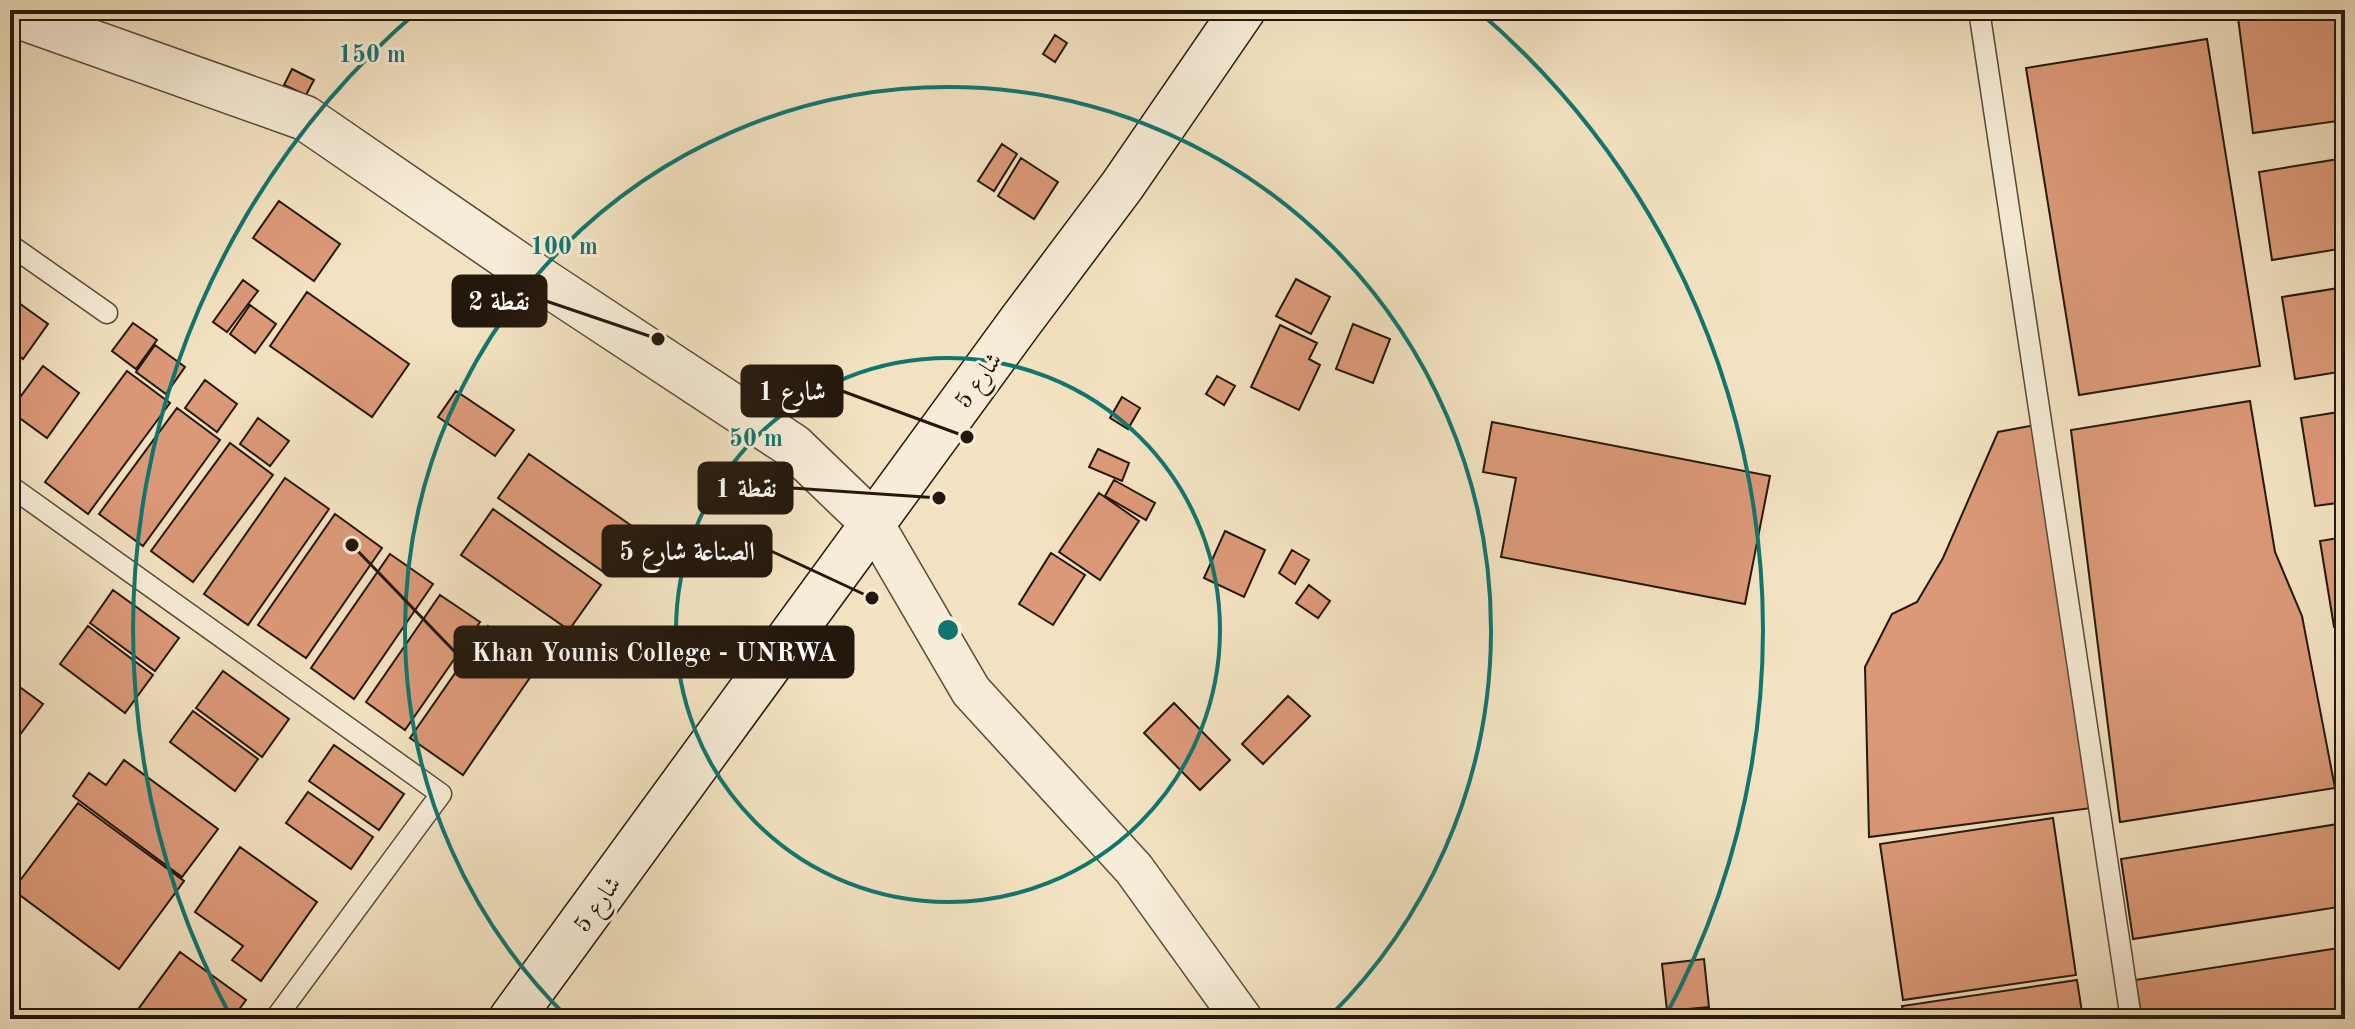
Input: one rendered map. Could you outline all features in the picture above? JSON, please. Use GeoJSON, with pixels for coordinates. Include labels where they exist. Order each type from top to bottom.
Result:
{"type":"FeatureCollection","features":[{"type":"Feature","properties":{"kind":"main road","name":"شارع 5"},"geometry":{"type":"LineString","coordinates":[[511,1019],[1122,186],[1243,10]]}},
{"type":"Feature","properties":{"kind":"main road"},"geometry":{"type":"LineString","coordinates":[[10,13],[305,118],[532,274],[793,446],[873,523]]}},
{"type":"Feature","properties":{"kind":"street"},"geometry":{"type":"LineString","coordinates":[[873,523],[971,691],[1134,869],[1242,1019]]}},
{"type":"Feature","properties":{"kind":"lane"},"geometry":{"type":"LineString","coordinates":[[1979,10],[2131,1019]]}},
{"type":"Feature","properties":{"kind":"lane"},"geometry":{"type":"LineString","coordinates":[[10,245],[107,313]]}},
{"type":"Feature","properties":{"kind":"lane"},"geometry":{"type":"LineString","coordinates":[[10,486],[441,794],[275,1019]]}},
{"type":"Feature","properties":{"kind":"building"},"geometry":{"type":"Polygon","coordinates":[[[2237,10],[2345,10],[2345,120],[2253,133],[2237,10]]]}},
{"type":"Feature","properties":{"kind":"building"},"geometry":{"type":"Polygon","coordinates":[[[1055,35],[1067,43],[1055,62],[1043,54],[1055,35]]]}},
{"type":"Feature","properties":{"kind":"building"},"geometry":{"type":"Polygon","coordinates":[[[2207,39],[2260,366],[2079,395],[2026,68],[2207,39]]]}},
{"type":"Feature","properties":{"kind":"building"},"geometry":{"type":"Polygon","coordinates":[[[292,69],[314,80],[306,95],[284,85],[292,69]]]}},
{"type":"Feature","properties":{"kind":"building"},"geometry":{"type":"Polygon","coordinates":[[[1002,144],[1017,154],[994,191],[978,181],[1002,144]]]}},
{"type":"Feature","properties":{"kind":"building"},"geometry":{"type":"Polygon","coordinates":[[[1021,158],[1058,182],[1034,219],[998,196],[1021,158]]]}},
{"type":"Feature","properties":{"kind":"building"},"geometry":{"type":"Polygon","coordinates":[[[2345,158],[2345,248],[2272,260],[2259,172],[2345,158]]]}},
{"type":"Feature","properties":{"kind":"building"},"geometry":{"type":"Polygon","coordinates":[[[279,201],[340,244],[314,281],[253,238],[279,201]]]}},
{"type":"Feature","properties":{"kind":"building"},"geometry":{"type":"Polygon","coordinates":[[[1296,279],[1330,297],[1311,334],[1276,316],[1296,279]]]}},
{"type":"Feature","properties":{"kind":"building"},"geometry":{"type":"Polygon","coordinates":[[[243,280],[258,291],[227,332],[213,322],[243,280]]]}},
{"type":"Feature","properties":{"kind":"building"},"geometry":{"type":"Polygon","coordinates":[[[2345,287],[2345,371],[2295,379],[2282,297],[2345,287]]]}},
{"type":"Feature","properties":{"kind":"building"},"geometry":{"type":"Polygon","coordinates":[[[307,292],[409,364],[372,417],[270,346],[307,292]]]}},
{"type":"Feature","properties":{"kind":"building"},"geometry":{"type":"Polygon","coordinates":[[[12,298],[48,324],[23,359],[10,349],[12,298]]]}},
{"type":"Feature","properties":{"kind":"building"},"geometry":{"type":"Polygon","coordinates":[[[250,305],[276,324],[255,353],[230,334],[250,305]]]}},
{"type":"Feature","properties":{"kind":"building"},"geometry":{"type":"Polygon","coordinates":[[[133,323],[157,340],[136,369],[112,351],[133,323]]]}},
{"type":"Feature","properties":{"kind":"building"},"geometry":{"type":"Polygon","coordinates":[[[1353,324],[1390,339],[1373,383],[1336,369],[1353,324]]]}},
{"type":"Feature","properties":{"kind":"building"},"geometry":{"type":"Polygon","coordinates":[[[1280,325],[1317,343],[1309,359],[1320,365],[1299,410],[1251,387],[1280,325]]]}},
{"type":"Feature","properties":{"kind":"building"},"geometry":{"type":"Polygon","coordinates":[[[155,345],[185,367],[166,394],[136,372],[155,345]]]}},
{"type":"Feature","properties":{"kind":"building"},"geometry":{"type":"Polygon","coordinates":[[[43,366],[79,393],[47,438],[10,411],[43,366]]]}},
{"type":"Feature","properties":{"kind":"building"},"geometry":{"type":"Polygon","coordinates":[[[127,371],[170,403],[88,514],[45,482],[127,371]]]}},
{"type":"Feature","properties":{"kind":"building"},"geometry":{"type":"Polygon","coordinates":[[[1217,376],[1235,386],[1224,405],[1206,394],[1217,376]]]}},
{"type":"Feature","properties":{"kind":"building"},"geometry":{"type":"Polygon","coordinates":[[[205,380],[237,404],[217,432],[185,408],[205,380]]]}},
{"type":"Feature","properties":{"kind":"building"},"geometry":{"type":"Polygon","coordinates":[[[456,391],[514,430],[495,456],[438,417],[456,391]]]}},
{"type":"Feature","properties":{"kind":"building"},"geometry":{"type":"Polygon","coordinates":[[[1122,397],[1140,408],[1128,429],[1110,418],[1122,397]]]}},
{"type":"Feature","properties":{"kind":"building"},"geometry":{"type":"Polygon","coordinates":[[[2250,401],[2275,552],[2302,616],[2335,788],[2120,822],[2071,430],[2250,401]]]}},
{"type":"Feature","properties":{"kind":"building"},"geometry":{"type":"Polygon","coordinates":[[[177,408],[220,440],[143,546],[99,514],[177,408]]]}},
{"type":"Feature","properties":{"kind":"building"},"geometry":{"type":"Polygon","coordinates":[[[2345,411],[2345,502],[2315,506],[2301,418],[2345,411]]]}},
{"type":"Feature","properties":{"kind":"building"},"geometry":{"type":"Polygon","coordinates":[[[258,418],[289,441],[270,466],[240,444],[258,418]]]}},
{"type":"Feature","properties":{"kind":"building"},"geometry":{"type":"Polygon","coordinates":[[[1492,422],[1770,476],[1745,604],[1501,557],[1516,478],[1483,472],[1492,422]]]}},
{"type":"Feature","properties":{"kind":"building"},"geometry":{"type":"Polygon","coordinates":[[[2041,424],[2092,808],[1869,837],[1865,667],[1892,614],[1917,602],[1943,558],[1998,432],[2041,424]]]}},
{"type":"Feature","properties":{"kind":"building"},"geometry":{"type":"Polygon","coordinates":[[[230,443],[273,475],[193,582],[151,551],[230,443]]]}},
{"type":"Feature","properties":{"kind":"building"},"geometry":{"type":"Polygon","coordinates":[[[1098,449],[1129,463],[1122,481],[1089,467],[1098,449]]]}},
{"type":"Feature","properties":{"kind":"building"},"geometry":{"type":"Polygon","coordinates":[[[529,454],[639,531],[608,575],[498,498],[529,454]]]}},
{"type":"Feature","properties":{"kind":"building"},"geometry":{"type":"Polygon","coordinates":[[[285,478],[329,509],[248,625],[204,594],[285,478]]]}},
{"type":"Feature","properties":{"kind":"building"},"geometry":{"type":"Polygon","coordinates":[[[1114,480],[1155,503],[1146,520],[1105,496],[1114,480]]]}},
{"type":"Feature","properties":{"kind":"building"},"geometry":{"type":"Polygon","coordinates":[[[1099,493],[1139,521],[1100,580],[1059,552],[1099,493]]]}},
{"type":"Feature","properties":{"kind":"building"},"geometry":{"type":"Polygon","coordinates":[[[493,509],[601,585],[569,630],[461,555],[493,509]]]}},
{"type":"Feature","properties":{"kind":"building"},"geometry":{"type":"Polygon","coordinates":[[[335,514],[382,548],[306,658],[258,625],[335,514]]]}},
{"type":"Feature","properties":{"kind":"building"},"geometry":{"type":"Polygon","coordinates":[[[1225,531],[1265,550],[1244,597],[1204,578],[1225,531]]]}},
{"type":"Feature","properties":{"kind":"building"},"geometry":{"type":"Polygon","coordinates":[[[2345,537],[2345,626],[2334,627],[2320,541],[2345,537]]]}},
{"type":"Feature","properties":{"kind":"building"},"geometry":{"type":"Polygon","coordinates":[[[1292,550],[1309,560],[1295,584],[1279,573],[1292,550]]]}},
{"type":"Feature","properties":{"kind":"building"},"geometry":{"type":"Polygon","coordinates":[[[1051,553],[1085,575],[1053,625],[1019,604],[1051,553]]]}},
{"type":"Feature","properties":{"kind":"building"},"geometry":{"type":"Polygon","coordinates":[[[390,554],[433,584],[354,699],[311,668],[390,554]]]}},
{"type":"Feature","properties":{"kind":"building"},"geometry":{"type":"Polygon","coordinates":[[[1309,585],[1330,601],[1318,618],[1296,603],[1309,585]]]}},
{"type":"Feature","properties":{"kind":"building"},"geometry":{"type":"Polygon","coordinates":[[[113,590],[179,638],[155,671],[90,623],[113,590]]]}},
{"type":"Feature","properties":{"kind":"building"},"geometry":{"type":"Polygon","coordinates":[[[440,595],[480,622],[405,730],[366,702],[440,595]]]}},
{"type":"Feature","properties":{"kind":"building"},"geometry":{"type":"Polygon","coordinates":[[[88,626],[153,675],[125,713],[60,664],[88,626]]]}},
{"type":"Feature","properties":{"kind":"building"},"geometry":{"type":"Polygon","coordinates":[[[488,626],[540,663],[463,775],[410,738],[488,626]]]}},
{"type":"Feature","properties":{"kind":"building"},"geometry":{"type":"Polygon","coordinates":[[[223,671],[289,719],[262,757],[196,708],[223,671]]]}},
{"type":"Feature","properties":{"kind":"building"},"geometry":{"type":"Polygon","coordinates":[[[10,680],[43,704],[10,748],[10,680]]]}},
{"type":"Feature","properties":{"kind":"building"},"geometry":{"type":"Polygon","coordinates":[[[1288,696],[1310,716],[1263,764],[1242,744],[1288,696]]]}},
{"type":"Feature","properties":{"kind":"building"},"geometry":{"type":"Polygon","coordinates":[[[1174,703],[1230,760],[1200,790],[1144,733],[1174,703]]]}},
{"type":"Feature","properties":{"kind":"building"},"geometry":{"type":"Polygon","coordinates":[[[193,711],[258,759],[235,791],[170,742],[193,711]]]}},
{"type":"Feature","properties":{"kind":"building"},"geometry":{"type":"Polygon","coordinates":[[[334,745],[404,794],[379,830],[309,781],[334,745]]]}},
{"type":"Feature","properties":{"kind":"building"},"geometry":{"type":"Polygon","coordinates":[[[124,760],[218,829],[182,877],[73,796],[89,773],[106,785],[124,760]]]}},
{"type":"Feature","properties":{"kind":"building"},"geometry":{"type":"Polygon","coordinates":[[[308,792],[373,837],[351,869],[286,823],[308,792]]]}},
{"type":"Feature","properties":{"kind":"building"},"geometry":{"type":"Polygon","coordinates":[[[78,803],[184,881],[119,969],[13,890],[78,803]]]}},
{"type":"Feature","properties":{"kind":"building"},"geometry":{"type":"Polygon","coordinates":[[[2053,818],[2076,975],[1903,1000],[1880,844],[2053,818]]]}},
{"type":"Feature","properties":{"kind":"building"},"geometry":{"type":"Polygon","coordinates":[[[2338,824],[2345,865],[2345,906],[2133,939],[2121,859],[2338,824]]]}},
{"type":"Feature","properties":{"kind":"building"},"geometry":{"type":"Polygon","coordinates":[[[240,847],[317,902],[261,981],[232,960],[243,946],[195,912],[240,847]]]}},
{"type":"Feature","properties":{"kind":"building"},"geometry":{"type":"Polygon","coordinates":[[[2345,947],[2345,1019],[2142,1019],[2135,980],[2345,947]]]}},
{"type":"Feature","properties":{"kind":"building"},"geometry":{"type":"Polygon","coordinates":[[[180,952],[246,1000],[232,1019],[131,1019],[180,952]]]}},
{"type":"Feature","properties":{"kind":"building"},"geometry":{"type":"Polygon","coordinates":[[[1704,959],[1709,1007],[1667,1011],[1662,964],[1704,959]]]}},
{"type":"Feature","properties":{"kind":"building"},"geometry":{"type":"Polygon","coordinates":[[[2077,980],[2083,1019],[1904,1019],[1902,1006],[2077,980]]]}},
{"type":"Feature","properties":{"kind":"place","name":"نقطة 2"},"geometry":{"type":"Point","coordinates":[658,339]}},
{"type":"Feature","properties":{"kind":"place","name":"شارع 1"},"geometry":{"type":"Point","coordinates":[967,437]}},
{"type":"Feature","properties":{"kind":"place","name":"نقطة 1"},"geometry":{"type":"Point","coordinates":[939,498]}},
{"type":"Feature","properties":{"kind":"place","name":"Khan Younis College - UNRWA"},"geometry":{"type":"Point","coordinates":[352,545]}},
{"type":"Feature","properties":{"kind":"place","name":"الصناعة شارع 5"},"geometry":{"type":"Point","coordinates":[872,598]}}]}
